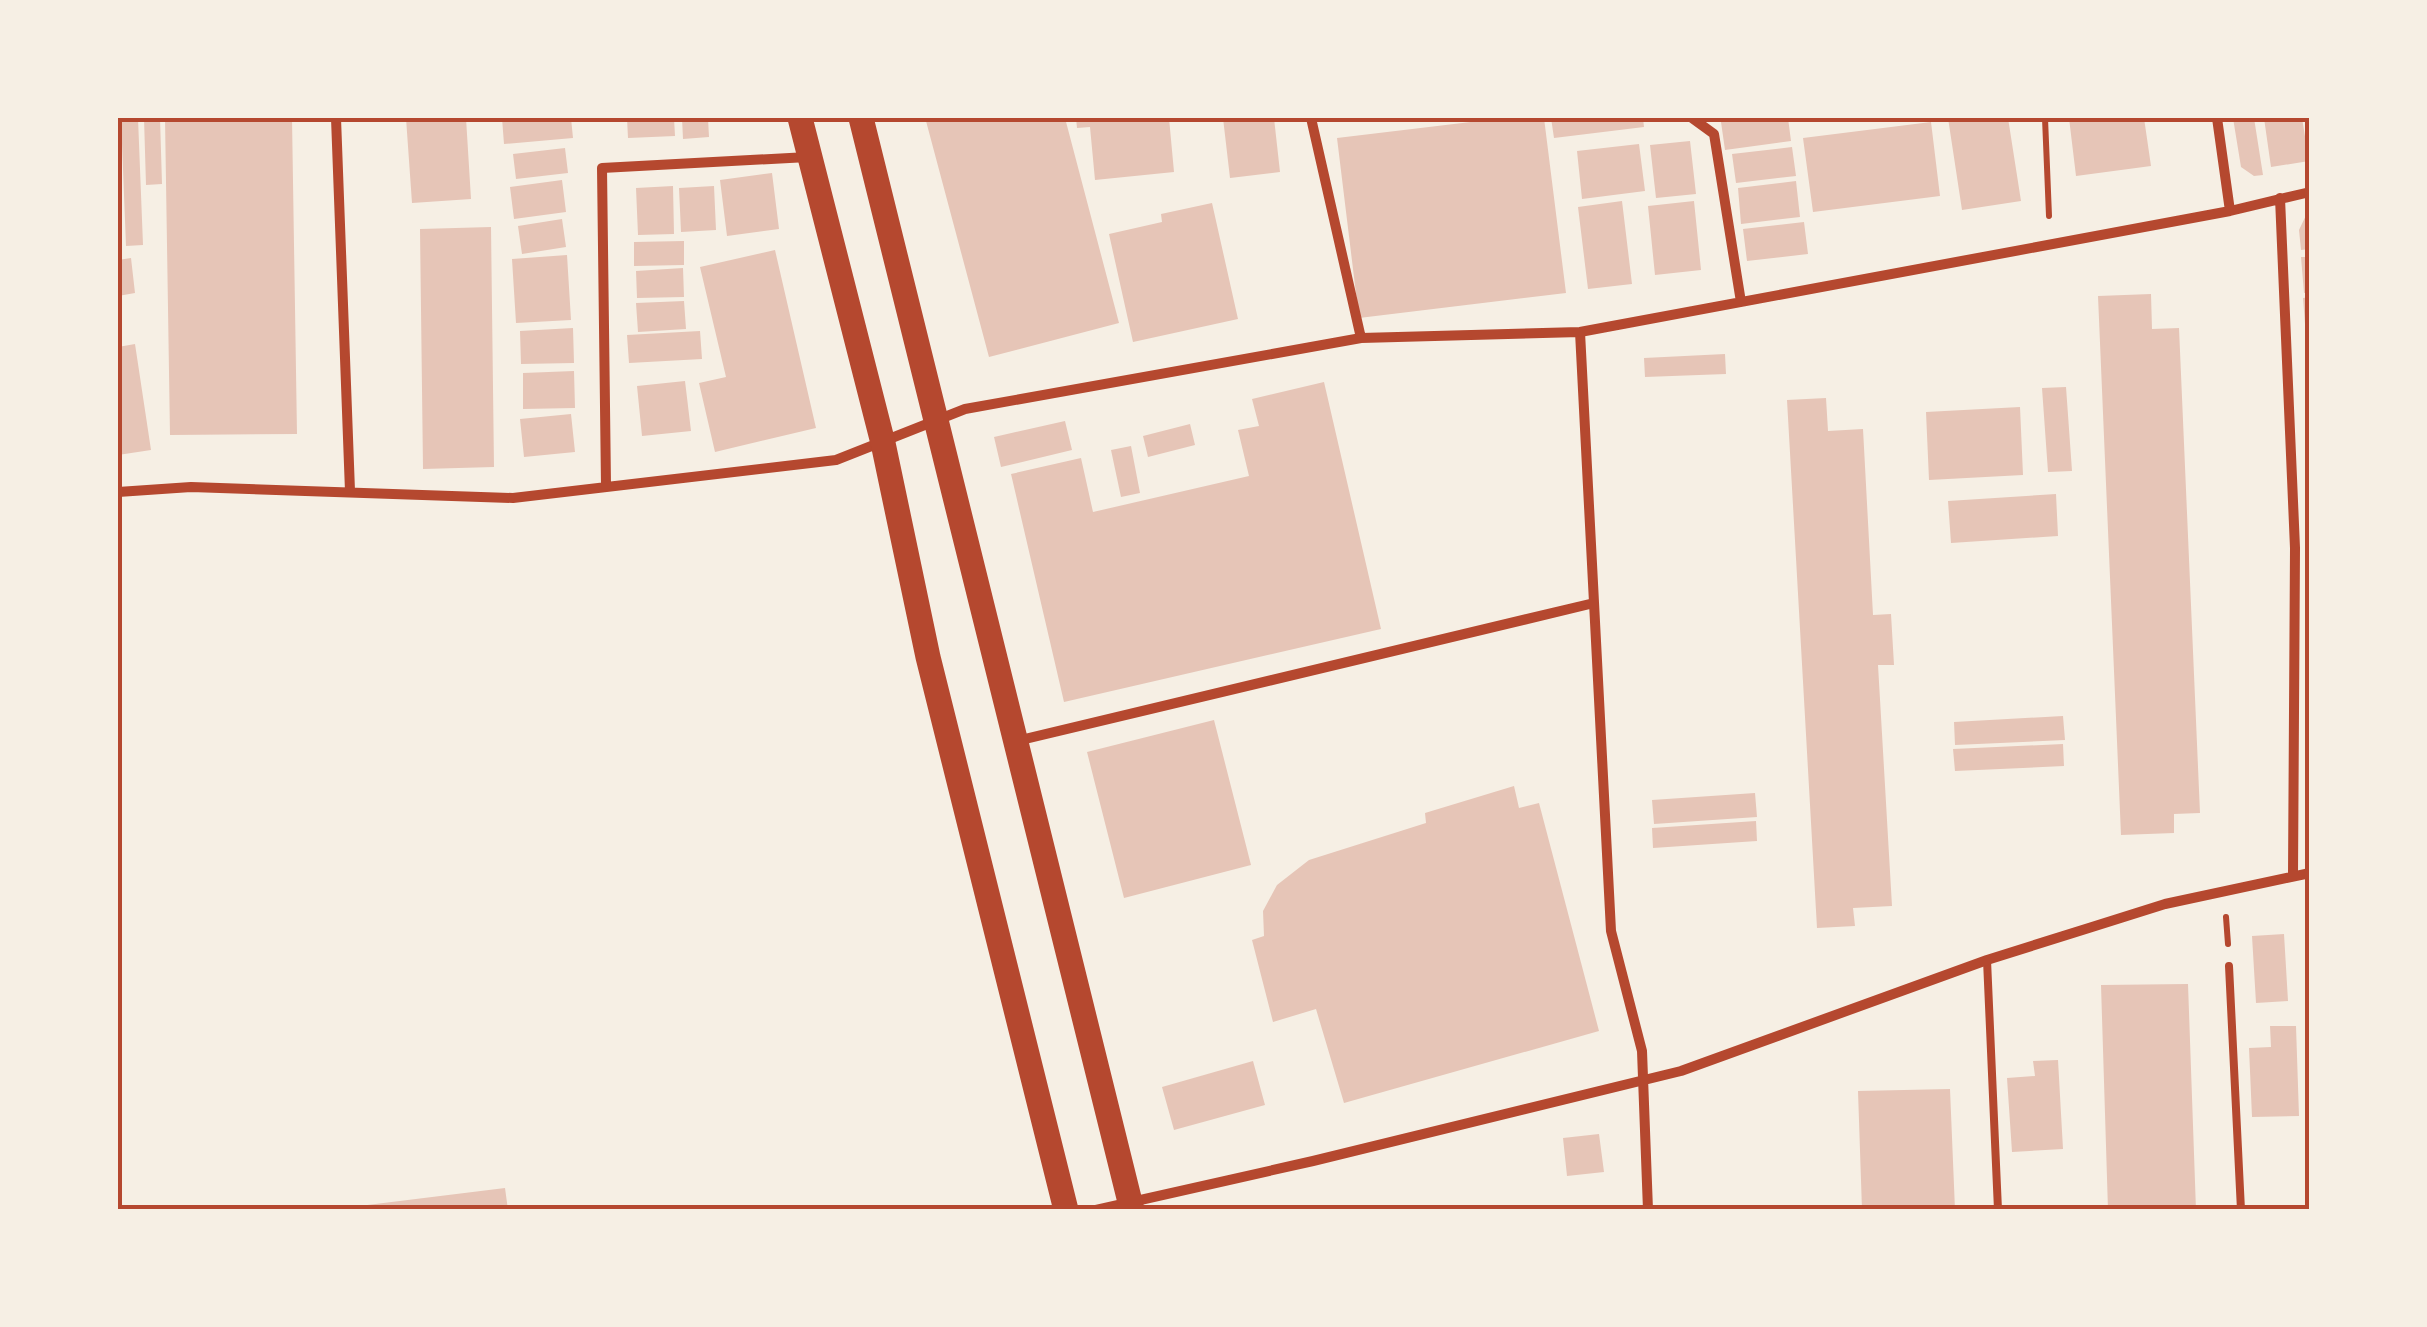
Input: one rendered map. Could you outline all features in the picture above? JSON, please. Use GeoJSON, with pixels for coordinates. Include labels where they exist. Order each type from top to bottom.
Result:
{"type":"FeatureCollection","features":[{"type":"Feature","properties":{"kind":"main road"},"geometry":{"type":"LineString","coordinates":[[800,118],[883,443],[928,657],[1066,1210]]}},
{"type":"Feature","properties":{"kind":"main road"},"geometry":{"type":"LineString","coordinates":[[861,118],[1131,1206]]}},
{"type":"Feature","properties":{"kind":"street"},"geometry":{"type":"LineString","coordinates":[[336,118],[350,492]]}},
{"type":"Feature","properties":{"kind":"street"},"geometry":{"type":"LineString","coordinates":[[1311,118],[1361,338]]}},
{"type":"Feature","properties":{"kind":"street"},"geometry":{"type":"LineString","coordinates":[[1692,118],[1714,134],[1740,302]]}},
{"type":"Feature","properties":{"kind":"street"},"geometry":{"type":"LineString","coordinates":[[2217,118],[2230,211]]}},
{"type":"Feature","properties":{"kind":"street"},"geometry":{"type":"LineString","coordinates":[[606,485],[602,168],[810,157]]}},
{"type":"Feature","properties":{"kind":"street"},"geometry":{"type":"LineString","coordinates":[[118,492],[191,487],[513,498],[836,460],[965,408],[1361,338],[1580,332],[2230,211],[2310,192]]}},
{"type":"Feature","properties":{"kind":"street"},"geometry":{"type":"LineString","coordinates":[[2280,198],[2295,548],[2293,876]]}},
{"type":"Feature","properties":{"kind":"street"},"geometry":{"type":"LineString","coordinates":[[1580,332],[1610,931],[1642,1051],[1648,1210]]}},
{"type":"Feature","properties":{"kind":"street"},"geometry":{"type":"LineString","coordinates":[[1016,741],[1594,603]]}},
{"type":"Feature","properties":{"kind":"street"},"geometry":{"type":"LineString","coordinates":[[1096,1210],[1131,1206],[1681,1071],[1987,960],[2165,904],[2310,874]]}},
{"type":"Feature","properties":{"kind":"lane"},"geometry":{"type":"LineString","coordinates":[[1987,960],[1998,1210]]}},
{"type":"Feature","properties":{"kind":"lane"},"geometry":{"type":"LineString","coordinates":[[2229,966],[2240,1210]]}},
{"type":"Feature","properties":{"kind":"path"},"geometry":{"type":"LineString","coordinates":[[2045,118],[2050,244]]}},
{"type":"Feature","properties":{"kind":"path"},"geometry":{"type":"LineString","coordinates":[[2225,892],[2229,966]]}},
{"type":"Feature","properties":{"kind":"building"},"geometry":{"type":"Polygon","coordinates":[[[121,118],[138,118],[143,245],[126,246],[121,118]]]}},
{"type":"Feature","properties":{"kind":"building"},"geometry":{"type":"Polygon","coordinates":[[[144,118],[160,118],[162,184],[146,185],[144,118]]]}},
{"type":"Feature","properties":{"kind":"building"},"geometry":{"type":"Polygon","coordinates":[[[165,118],[292,118],[297,434],[170,435],[165,118]]]}},
{"type":"Feature","properties":{"kind":"building"},"geometry":{"type":"Polygon","coordinates":[[[406,118],[466,118],[471,199],[412,203],[406,118]]]}},
{"type":"Feature","properties":{"kind":"building"},"geometry":{"type":"Polygon","coordinates":[[[502,118],[571,118],[573,138],[504,144],[502,118]]]}},
{"type":"Feature","properties":{"kind":"building"},"geometry":{"type":"Polygon","coordinates":[[[627,118],[674,118],[675,136],[628,138],[627,118]]]}},
{"type":"Feature","properties":{"kind":"building"},"geometry":{"type":"Polygon","coordinates":[[[682,118],[708,118],[709,137],[683,139],[682,118]]]}},
{"type":"Feature","properties":{"kind":"building"},"geometry":{"type":"Polygon","coordinates":[[[1065,118],[1119,323],[989,357],[926,121],[1065,118]]]}},
{"type":"Feature","properties":{"kind":"building"},"geometry":{"type":"Polygon","coordinates":[[[1076,118],[1169,118],[1174,172],[1095,180],[1090,127],[1077,128],[1076,118]]]}},
{"type":"Feature","properties":{"kind":"building"},"geometry":{"type":"Polygon","coordinates":[[[1223,118],[1274,118],[1280,172],[1230,178],[1223,118]]]}},
{"type":"Feature","properties":{"kind":"building"},"geometry":{"type":"Polygon","coordinates":[[[1504,118],[1544,118],[1566,293],[1359,318],[1337,138],[1504,118]]]}},
{"type":"Feature","properties":{"kind":"building"},"geometry":{"type":"Polygon","coordinates":[[[1551,118],[1643,118],[1644,127],[1554,138],[1551,118]]]}},
{"type":"Feature","properties":{"kind":"building"},"geometry":{"type":"Polygon","coordinates":[[[1788,118],[1791,141],[1725,150],[1721,122],[1788,118]]]}},
{"type":"Feature","properties":{"kind":"building"},"geometry":{"type":"Polygon","coordinates":[[[1948,118],[2008,118],[2021,201],[1962,210],[1948,118]]]}},
{"type":"Feature","properties":{"kind":"building"},"geometry":{"type":"Polygon","coordinates":[[[2069,118],[2144,118],[2151,166],[2076,176],[2069,118]]]}},
{"type":"Feature","properties":{"kind":"building"},"geometry":{"type":"Polygon","coordinates":[[[2233,118],[2254,118],[2263,175],[2254,176],[2241,167],[2233,118]]]}},
{"type":"Feature","properties":{"kind":"building"},"geometry":{"type":"Polygon","coordinates":[[[2264,118],[2302,118],[2309,161],[2271,167],[2264,118]]]}},
{"type":"Feature","properties":{"kind":"building"},"geometry":{"type":"Polygon","coordinates":[[[1931,122],[1940,196],[1813,212],[1803,138],[1931,122]]]}},
{"type":"Feature","properties":{"kind":"building"},"geometry":{"type":"Polygon","coordinates":[[[1690,141],[1696,194],[1656,198],[1650,145],[1690,141]]]}},
{"type":"Feature","properties":{"kind":"building"},"geometry":{"type":"Polygon","coordinates":[[[1639,144],[1645,191],[1582,199],[1577,151],[1639,144]]]}},
{"type":"Feature","properties":{"kind":"building"},"geometry":{"type":"Polygon","coordinates":[[[1792,147],[1796,176],[1736,183],[1732,154],[1792,147]]]}},
{"type":"Feature","properties":{"kind":"building"},"geometry":{"type":"Polygon","coordinates":[[[565,148],[568,173],[516,179],[513,154],[565,148]]]}},
{"type":"Feature","properties":{"kind":"building"},"geometry":{"type":"Polygon","coordinates":[[[772,173],[779,229],[727,236],[720,180],[772,173]]]}},
{"type":"Feature","properties":{"kind":"building"},"geometry":{"type":"Polygon","coordinates":[[[562,180],[566,212],[514,219],[510,187],[562,180]]]}},
{"type":"Feature","properties":{"kind":"building"},"geometry":{"type":"Polygon","coordinates":[[[1796,181],[1800,217],[1741,224],[1738,188],[1796,181]]]}},
{"type":"Feature","properties":{"kind":"building"},"geometry":{"type":"Polygon","coordinates":[[[673,186],[674,234],[638,235],[636,188],[673,186]]]}},
{"type":"Feature","properties":{"kind":"building"},"geometry":{"type":"Polygon","coordinates":[[[714,186],[716,230],[681,232],[679,188],[714,186]]]}},
{"type":"Feature","properties":{"kind":"building"},"geometry":{"type":"Polygon","coordinates":[[[1622,201],[1632,284],[1588,289],[1578,207],[1622,201]]]}},
{"type":"Feature","properties":{"kind":"building"},"geometry":{"type":"Polygon","coordinates":[[[1694,201],[1701,270],[1655,275],[1648,206],[1694,201]]]}},
{"type":"Feature","properties":{"kind":"building"},"geometry":{"type":"Polygon","coordinates":[[[1212,203],[1238,319],[1133,342],[1109,234],[1162,222],[1161,214],[1212,203]]]}},
{"type":"Feature","properties":{"kind":"building"},"geometry":{"type":"Polygon","coordinates":[[[2310,207],[2310,249],[2301,250],[2299,230],[2310,207]]]}},
{"type":"Feature","properties":{"kind":"building"},"geometry":{"type":"Polygon","coordinates":[[[562,219],[566,247],[522,254],[518,226],[562,219]]]}},
{"type":"Feature","properties":{"kind":"building"},"geometry":{"type":"Polygon","coordinates":[[[1804,222],[1808,254],[1747,261],[1743,229],[1804,222]]]}},
{"type":"Feature","properties":{"kind":"building"},"geometry":{"type":"Polygon","coordinates":[[[491,227],[494,467],[423,469],[420,229],[491,227]]]}},
{"type":"Feature","properties":{"kind":"building"},"geometry":{"type":"Polygon","coordinates":[[[684,241],[684,265],[634,266],[634,242],[684,241]]]}},
{"type":"Feature","properties":{"kind":"building"},"geometry":{"type":"Polygon","coordinates":[[[775,250],[816,428],[715,452],[699,383],[726,377],[700,267],[775,250]]]}},
{"type":"Feature","properties":{"kind":"building"},"geometry":{"type":"Polygon","coordinates":[[[567,255],[571,320],[516,323],[512,259],[567,255]]]}},
{"type":"Feature","properties":{"kind":"building"},"geometry":{"type":"Polygon","coordinates":[[[2301,257],[2310,257],[2310,292],[2304,293],[2301,257]]]}},
{"type":"Feature","properties":{"kind":"building"},"geometry":{"type":"Polygon","coordinates":[[[131,258],[135,293],[118,296],[118,260],[131,258]]]}},
{"type":"Feature","properties":{"kind":"building"},"geometry":{"type":"Polygon","coordinates":[[[683,268],[684,297],[637,298],[636,271],[683,268]]]}},
{"type":"Feature","properties":{"kind":"building"},"geometry":{"type":"Polygon","coordinates":[[[2151,294],[2152,329],[2179,328],[2200,813],[2174,814],[2174,833],[2121,835],[2098,296],[2151,294]]]}},
{"type":"Feature","properties":{"kind":"building"},"geometry":{"type":"Polygon","coordinates":[[[2310,297],[2310,336],[2306,337],[2303,298],[2310,297]]]}},
{"type":"Feature","properties":{"kind":"building"},"geometry":{"type":"Polygon","coordinates":[[[684,301],[686,329],[638,332],[636,303],[684,301]]]}},
{"type":"Feature","properties":{"kind":"building"},"geometry":{"type":"Polygon","coordinates":[[[573,328],[574,363],[521,364],[520,331],[573,328]]]}},
{"type":"Feature","properties":{"kind":"building"},"geometry":{"type":"Polygon","coordinates":[[[700,331],[702,359],[629,363],[627,335],[700,331]]]}},
{"type":"Feature","properties":{"kind":"building"},"geometry":{"type":"Polygon","coordinates":[[[135,344],[151,450],[118,455],[118,347],[135,344]]]}},
{"type":"Feature","properties":{"kind":"building"},"geometry":{"type":"Polygon","coordinates":[[[1725,354],[1726,374],[1645,377],[1644,358],[1725,354]]]}},
{"type":"Feature","properties":{"kind":"building"},"geometry":{"type":"Polygon","coordinates":[[[574,371],[575,408],[523,409],[523,373],[574,371]]]}},
{"type":"Feature","properties":{"kind":"building"},"geometry":{"type":"Polygon","coordinates":[[[685,381],[691,431],[642,436],[637,386],[685,381]]]}},
{"type":"Feature","properties":{"kind":"building"},"geometry":{"type":"Polygon","coordinates":[[[1324,382],[1381,629],[1064,702],[1011,474],[1081,458],[1093,512],[1249,476],[1238,430],[1259,426],[1252,399],[1324,382]]]}},
{"type":"Feature","properties":{"kind":"building"},"geometry":{"type":"Polygon","coordinates":[[[2066,387],[2072,471],[2048,472],[2042,388],[2066,387]]]}},
{"type":"Feature","properties":{"kind":"building"},"geometry":{"type":"Polygon","coordinates":[[[1826,398],[1828,431],[1863,429],[1873,615],[1891,614],[1894,665],[1878,665],[1892,906],[1853,908],[1855,926],[1817,928],[1787,400],[1826,398]]]}},
{"type":"Feature","properties":{"kind":"building"},"geometry":{"type":"Polygon","coordinates":[[[2020,407],[2023,475],[1929,480],[1926,412],[2020,407]]]}},
{"type":"Feature","properties":{"kind":"building"},"geometry":{"type":"Polygon","coordinates":[[[571,414],[575,452],[524,457],[520,419],[571,414]]]}},
{"type":"Feature","properties":{"kind":"building"},"geometry":{"type":"Polygon","coordinates":[[[1065,421],[1072,450],[1001,467],[994,437],[1065,421]]]}},
{"type":"Feature","properties":{"kind":"building"},"geometry":{"type":"Polygon","coordinates":[[[1190,424],[1195,445],[1148,457],[1143,436],[1190,424]]]}},
{"type":"Feature","properties":{"kind":"building"},"geometry":{"type":"Polygon","coordinates":[[[1131,446],[1140,493],[1121,497],[1111,450],[1131,446]]]}},
{"type":"Feature","properties":{"kind":"building"},"geometry":{"type":"Polygon","coordinates":[[[2056,494],[2058,536],[1951,543],[1948,501],[2056,494]]]}},
{"type":"Feature","properties":{"kind":"building"},"geometry":{"type":"Polygon","coordinates":[[[2063,716],[2065,740],[1955,745],[1954,722],[2063,716]]]}},
{"type":"Feature","properties":{"kind":"building"},"geometry":{"type":"Polygon","coordinates":[[[1214,720],[1251,865],[1124,898],[1087,752],[1214,720]]]}},
{"type":"Feature","properties":{"kind":"building"},"geometry":{"type":"Polygon","coordinates":[[[2063,744],[2064,766],[1955,771],[1953,749],[2063,744]]]}},
{"type":"Feature","properties":{"kind":"building"},"geometry":{"type":"Polygon","coordinates":[[[1514,786],[1519,808],[1539,803],[1599,1031],[1344,1103],[1316,1009],[1273,1022],[1252,940],[1264,936],[1263,911],[1277,885],[1309,860],[1426,823],[1425,813],[1514,786]]]}},
{"type":"Feature","properties":{"kind":"building"},"geometry":{"type":"Polygon","coordinates":[[[1755,793],[1757,817],[1654,824],[1652,800],[1755,793]]]}},
{"type":"Feature","properties":{"kind":"building"},"geometry":{"type":"Polygon","coordinates":[[[1756,821],[1757,841],[1653,848],[1652,828],[1756,821]]]}},
{"type":"Feature","properties":{"kind":"building"},"geometry":{"type":"Polygon","coordinates":[[[2284,934],[2288,1001],[2256,1003],[2252,936],[2284,934]]]}},
{"type":"Feature","properties":{"kind":"building"},"geometry":{"type":"Polygon","coordinates":[[[2188,984],[2196,1210],[2108,1210],[2101,985],[2188,984]]]}},
{"type":"Feature","properties":{"kind":"building"},"geometry":{"type":"Polygon","coordinates":[[[2270,1026],[2296,1026],[2299,1116],[2252,1117],[2249,1048],[2271,1047],[2270,1026]]]}},
{"type":"Feature","properties":{"kind":"building"},"geometry":{"type":"Polygon","coordinates":[[[2058,1060],[2063,1149],[2012,1152],[2007,1078],[2035,1076],[2033,1061],[2058,1060]]]}},
{"type":"Feature","properties":{"kind":"building"},"geometry":{"type":"Polygon","coordinates":[[[1253,1061],[1265,1105],[1174,1130],[1162,1087],[1253,1061]]]}},
{"type":"Feature","properties":{"kind":"building"},"geometry":{"type":"Polygon","coordinates":[[[1950,1089],[1955,1210],[1862,1210],[1858,1091],[1950,1089]]]}},
{"type":"Feature","properties":{"kind":"building"},"geometry":{"type":"Polygon","coordinates":[[[1599,1134],[1604,1172],[1567,1176],[1563,1138],[1599,1134]]]}},
{"type":"Feature","properties":{"kind":"building"},"geometry":{"type":"Polygon","coordinates":[[[505,1188],[508,1210],[351,1207],[505,1188]]]}}]}
